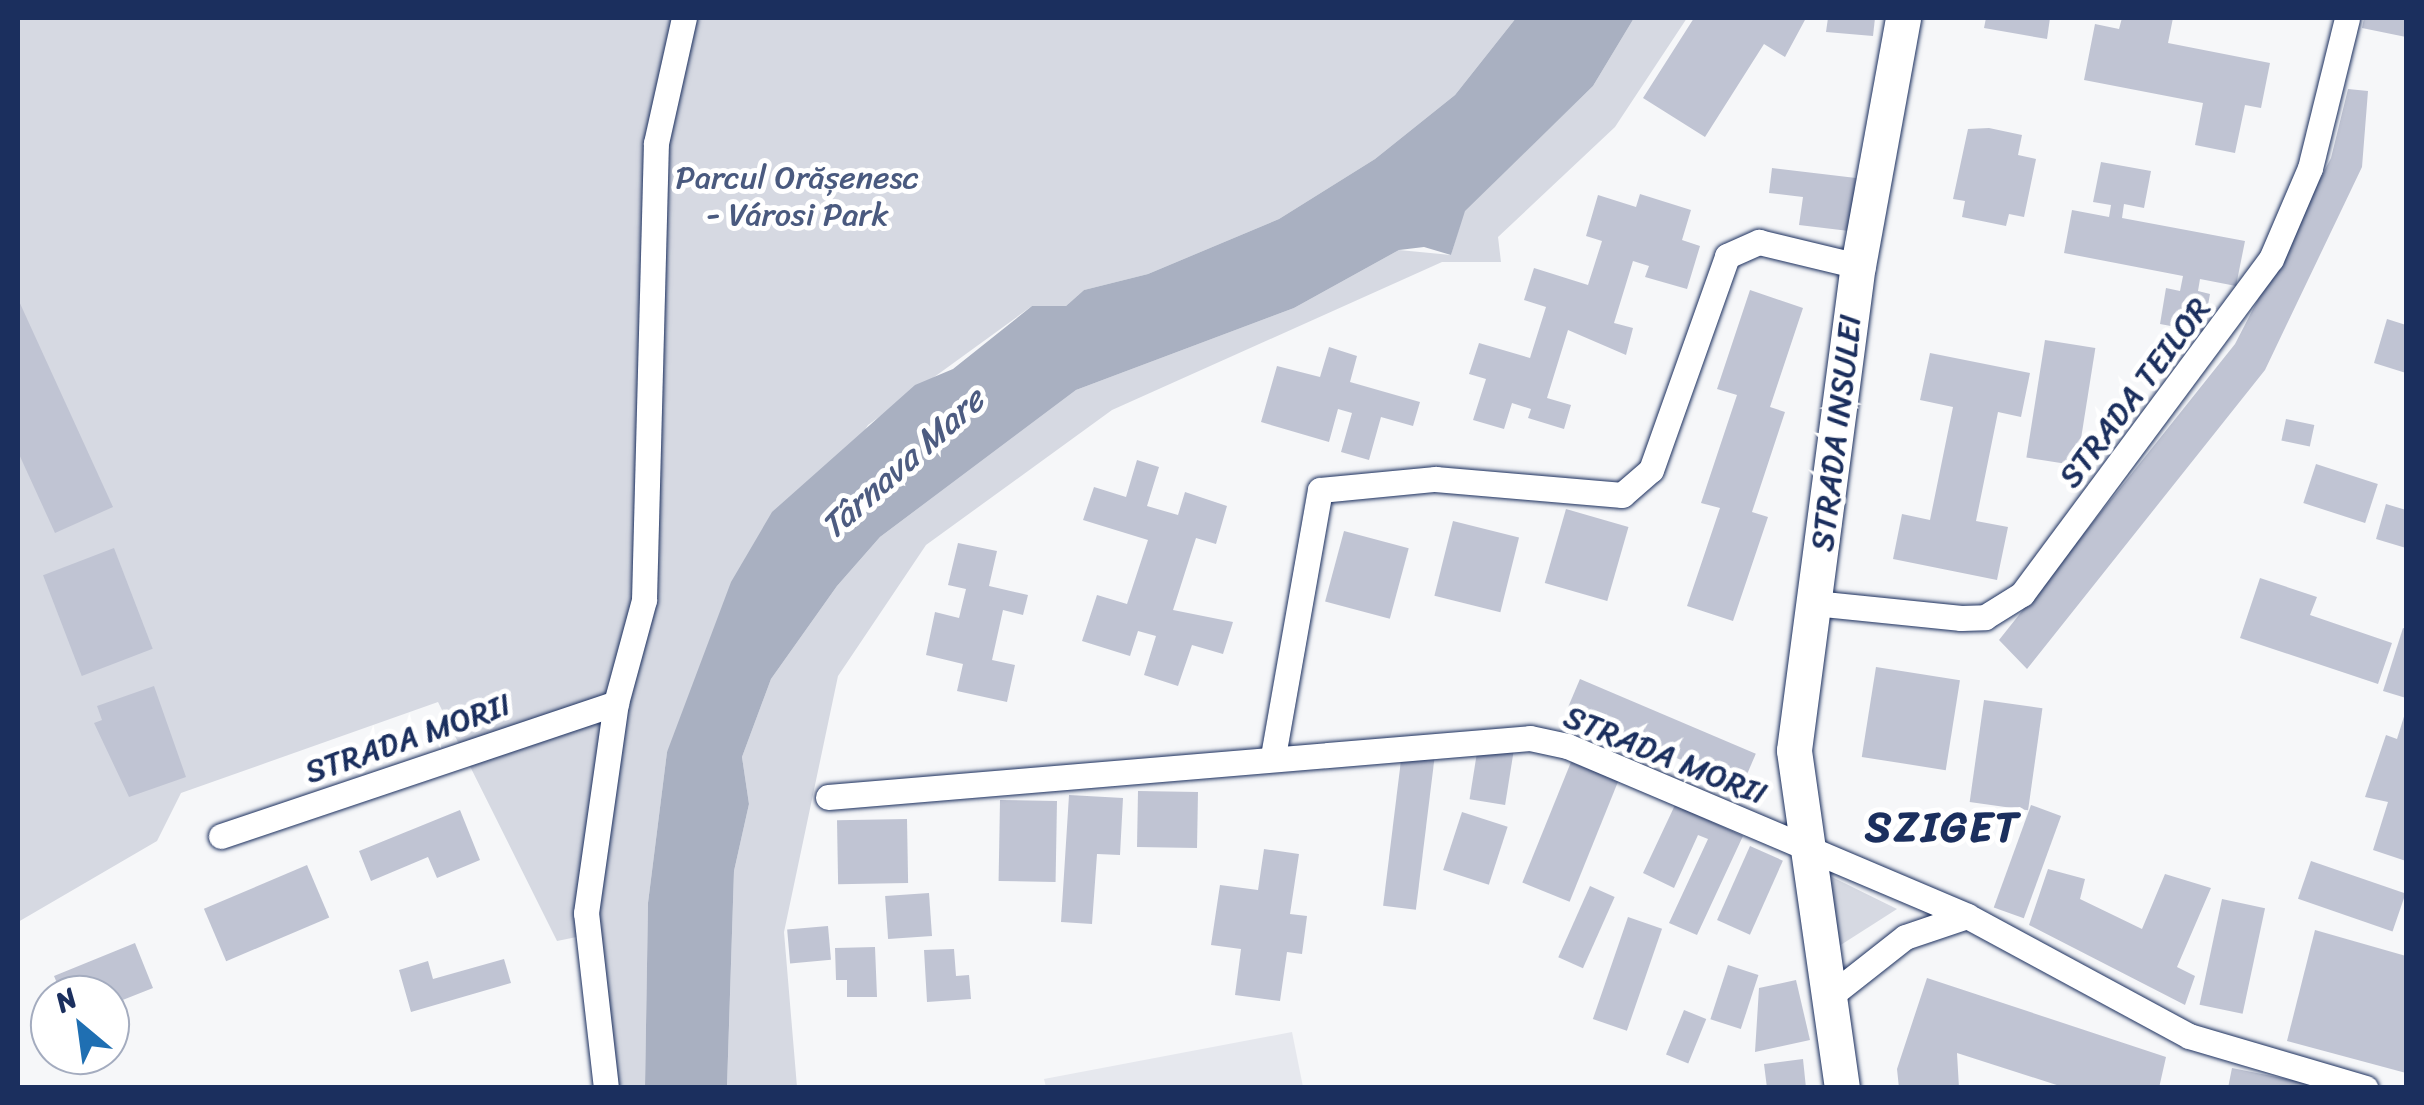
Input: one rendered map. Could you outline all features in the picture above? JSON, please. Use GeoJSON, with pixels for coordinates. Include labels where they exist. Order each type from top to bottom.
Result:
{"type":"FeatureCollection","features":[{"type":"Feature","properties":{"kind":"main road","name":"STRADA INSULEI"},"geometry":{"type":"LineString","coordinates":[[1842,1088],[1805,850],[1794,750],[1858,266],[1903,18]]}},
{"type":"Feature","properties":{"kind":"street"},"geometry":{"type":"LineString","coordinates":[[606,1088],[586,913],[616,702],[644,600],[656,143],[684,18]]}},
{"type":"Feature","properties":{"kind":"street","name":"STRADA TEILOR"},"geometry":{"type":"LineString","coordinates":[[1814,603],[1985,617],[2022,594],[2272,259],[2310,168],[2346,18]]}},
{"type":"Feature","properties":{"kind":"street"},"geometry":{"type":"LineString","coordinates":[[1272,756],[1320,490],[1435,479],[1622,495],[1651,470],[1728,256],[1759,242],[1858,266]]}},
{"type":"Feature","properties":{"kind":"street","name":"STRADA MORII"},"geometry":{"type":"LineString","coordinates":[[221,836],[616,702]]}},
{"type":"Feature","properties":{"kind":"street","name":"STRADA MORII"},"geometry":{"type":"LineString","coordinates":[[828,798],[1272,756],[1530,738],[1567,746],[1967,916],[2189,1036],[2366,1088]]}},
{"type":"Feature","properties":{"kind":"street"},"geometry":{"type":"LineString","coordinates":[[1830,996],[1905,937],[1967,916]]}},
{"type":"Feature","properties":{"kind":"shaded area"},"geometry":{"type":"Polygon","coordinates":[[[1292,1032],[1303,1087],[1046,1087],[1044,1079],[1292,1032]]]}},
{"type":"Feature","properties":{"kind":"green space","name":"Parcul Orășenesc - Városi Park"},"geometry":{"type":"Polygon","coordinates":[[[18,18],[1516,18],[1455,95],[1375,159],[1279,219],[1148,274],[1084,290],[1066,306],[1032,306],[868,425],[667,752],[648,903],[645,1088],[619,1087],[601,932],[557,941],[438,702],[181,793],[157,841],[18,922],[18,18]]]}},
{"type":"Feature","properties":{"kind":"green space"},"geometry":{"type":"Polygon","coordinates":[[[1634,18],[1687,18],[1615,127],[1498,237],[1501,262],[1442,262],[1112,410],[926,545],[838,676],[784,932],[797,1087],[727,1088],[734,871],[749,804],[742,757],[771,679],[837,586],[880,537],[1076,390],[1294,308],[1399,250],[1451,255],[1464,211],[1593,86],[1634,18]]]}},
{"type":"Feature","properties":{"kind":"green space"},"geometry":{"type":"Polygon","coordinates":[[[1828,875],[1897,909],[1836,948],[1828,875]]]}},
{"type":"Feature","properties":{"kind":"water","name":"Târnava Mare"},"geometry":{"type":"Polygon","coordinates":[[[1516,18],[1634,18],[1593,86],[1465,211],[1451,255],[1424,247],[1399,250],[1294,308],[1076,390],[880,537],[837,586],[771,679],[742,757],[749,804],[734,871],[727,1087],[645,1087],[648,903],[667,752],[731,582],[772,512],[915,385],[953,369],[1032,306],[1066,306],[1084,290],[1148,274],[1279,219],[1375,159],[1455,95],[1516,18]]]}},
{"type":"Feature","properties":{"kind":"building"},"geometry":{"type":"Polygon","coordinates":[[[1694,18],[1806,18],[1785,57],[1764,44],[1705,137],[1643,98],[1694,18]]]}},
{"type":"Feature","properties":{"kind":"building"},"geometry":{"type":"Polygon","coordinates":[[[1828,18],[1875,18],[1873,36],[1826,32],[1828,18]]]}},
{"type":"Feature","properties":{"kind":"building"},"geometry":{"type":"Polygon","coordinates":[[[1986,18],[2050,18],[2047,39],[1984,28],[1986,18]]]}},
{"type":"Feature","properties":{"kind":"building"},"geometry":{"type":"Polygon","coordinates":[[[2122,18],[2173,18],[2168,43],[2270,63],[2261,108],[2245,105],[2235,153],[2195,145],[2203,103],[2084,80],[2095,24],[2119,29],[2122,18]]]}},
{"type":"Feature","properties":{"kind":"building"},"geometry":{"type":"Polygon","coordinates":[[[2364,18],[2406,18],[2406,37],[2362,28],[2364,18]]]}},
{"type":"Feature","properties":{"kind":"building"},"geometry":{"type":"Polygon","coordinates":[[[2348,89],[2368,91],[2362,167],[2265,370],[2027,669],[1999,640],[2235,344],[2331,158],[2348,89]]]}},
{"type":"Feature","properties":{"kind":"building"},"geometry":{"type":"Polygon","coordinates":[[[1989,128],[2022,135],[2018,155],[2036,159],[2024,217],[2009,214],[2006,226],[1962,217],[1965,201],[1953,199],[1968,129],[1989,128]]]}},
{"type":"Feature","properties":{"kind":"building"},"geometry":{"type":"Polygon","coordinates":[[[2101,162],[2151,171],[2144,208],[2124,204],[2122,218],[2245,241],[2236,286],[2200,279],[2198,291],[2210,294],[2203,332],[2160,324],[2166,288],[2180,291],[2183,276],[2064,253],[2072,210],[2109,217],[2111,205],[2093,202],[2101,162]]]}},
{"type":"Feature","properties":{"kind":"building"},"geometry":{"type":"Polygon","coordinates":[[[1772,168],[1856,178],[1849,231],[1799,225],[1803,197],[1769,193],[1772,168]]]}},
{"type":"Feature","properties":{"kind":"building"},"geometry":{"type":"Polygon","coordinates":[[[1640,194],[1691,210],[1682,240],[1700,246],[1687,289],[1645,277],[1649,266],[1633,261],[1614,323],[1633,328],[1626,355],[1568,330],[1547,398],[1571,405],[1564,429],[1528,418],[1531,409],[1512,403],[1504,429],[1473,420],[1486,379],[1469,374],[1479,343],[1530,358],[1546,307],[1524,300],[1534,268],[1588,285],[1602,241],[1586,236],[1598,195],[1636,207],[1640,194]]]}},
{"type":"Feature","properties":{"kind":"building"},"geometry":{"type":"Polygon","coordinates":[[[1750,290],[1803,308],[1770,407],[1785,412],[1752,512],[1768,517],[1733,621],[1687,606],[1720,508],[1701,503],[1737,395],[1717,389],[1750,290]]]}},
{"type":"Feature","properties":{"kind":"building"},"geometry":{"type":"Polygon","coordinates":[[[18,299],[113,507],[55,533],[18,452],[18,299]]]}},
{"type":"Feature","properties":{"kind":"building"},"geometry":{"type":"Polygon","coordinates":[[[2387,319],[2406,325],[2406,373],[2374,363],[2387,319]]]}},
{"type":"Feature","properties":{"kind":"building"},"geometry":{"type":"Polygon","coordinates":[[[2045,340],[2095,348],[2077,466],[2026,458],[2045,340]]]}},
{"type":"Feature","properties":{"kind":"building"},"geometry":{"type":"Polygon","coordinates":[[[1329,347],[1357,356],[1350,382],[1420,402],[1413,426],[1381,417],[1369,460],[1341,452],[1352,413],[1338,409],[1329,442],[1261,422],[1277,366],[1320,377],[1329,347]]]}},
{"type":"Feature","properties":{"kind":"building"},"geometry":{"type":"Polygon","coordinates":[[[1930,353],[2030,373],[2021,417],[1998,412],[1976,521],[2008,527],[1997,580],[1893,559],[1902,514],[1930,520],[1953,407],[1920,400],[1930,353]]]}},
{"type":"Feature","properties":{"kind":"building"},"geometry":{"type":"Polygon","coordinates":[[[2286,419],[2314,425],[2310,447],[2281,441],[2286,419]]]}},
{"type":"Feature","properties":{"kind":"building"},"geometry":{"type":"Polygon","coordinates":[[[1137,460],[1159,467],[1147,506],[1178,515],[1185,492],[1227,506],[1216,544],[1196,538],[1173,610],[1233,622],[1223,654],[1192,645],[1178,686],[1144,675],[1156,636],[1138,631],[1130,656],[1082,641],[1097,595],[1127,604],[1148,540],[1083,520],[1094,487],[1126,497],[1137,460]]]}},
{"type":"Feature","properties":{"kind":"building"},"geometry":{"type":"Polygon","coordinates":[[[2316,464],[2378,484],[2365,523],[2303,503],[2316,464]]]}},
{"type":"Feature","properties":{"kind":"building"},"geometry":{"type":"Polygon","coordinates":[[[2386,504],[2406,510],[2406,548],[2376,539],[2386,504]]]}},
{"type":"Feature","properties":{"kind":"building"},"geometry":{"type":"Polygon","coordinates":[[[1566,509],[1628,527],[1607,601],[1545,583],[1566,509]]]}},
{"type":"Feature","properties":{"kind":"building"},"geometry":{"type":"Polygon","coordinates":[[[1453,521],[1519,537],[1500,612],[1434,596],[1453,521]]]}},
{"type":"Feature","properties":{"kind":"building"},"geometry":{"type":"Polygon","coordinates":[[[1344,531],[1409,548],[1390,619],[1325,602],[1344,531]]]}},
{"type":"Feature","properties":{"kind":"building"},"geometry":{"type":"Polygon","coordinates":[[[958,543],[997,551],[989,586],[1028,595],[1023,615],[1003,610],[992,660],[1015,665],[1007,702],[957,691],[963,664],[926,655],[935,612],[959,618],[966,589],[948,585],[958,543]]]}},
{"type":"Feature","properties":{"kind":"building"},"geometry":{"type":"Polygon","coordinates":[[[114,548],[153,649],[82,676],[43,575],[114,548]]]}},
{"type":"Feature","properties":{"kind":"building"},"geometry":{"type":"Polygon","coordinates":[[[2260,578],[2317,597],[2310,615],[2392,643],[2378,684],[2240,638],[2260,578]]]}},
{"type":"Feature","properties":{"kind":"building"},"geometry":{"type":"Polygon","coordinates":[[[2403,628],[2406,629],[2406,698],[2383,691],[2403,628]]]}},
{"type":"Feature","properties":{"kind":"building"},"geometry":{"type":"Polygon","coordinates":[[[1876,667],[1960,680],[1946,770],[1862,757],[1876,667]]]}},
{"type":"Feature","properties":{"kind":"building"},"geometry":{"type":"Polygon","coordinates":[[[1580,679],[1756,754],[1742,786],[1566,711],[1580,679]]]}},
{"type":"Feature","properties":{"kind":"building"},"geometry":{"type":"Polygon","coordinates":[[[154,686],[186,777],[129,797],[94,723],[102,720],[97,706],[154,686]]]}},
{"type":"Feature","properties":{"kind":"building"},"geometry":{"type":"Polygon","coordinates":[[[1984,700],[2042,708],[2028,810],[1970,802],[1984,700]]]}},
{"type":"Feature","properties":{"kind":"building"},"geometry":{"type":"Polygon","coordinates":[[[2406,710],[2406,861],[2373,850],[2388,802],[2365,797],[2386,735],[2397,739],[2406,710]]]}},
{"type":"Feature","properties":{"kind":"building"},"geometry":{"type":"Polygon","coordinates":[[[1478,746],[1514,752],[1505,805],[1470,799],[1478,746]]]}},
{"type":"Feature","properties":{"kind":"building"},"geometry":{"type":"Polygon","coordinates":[[[1402,752],[1435,756],[1416,910],[1383,906],[1402,752]]]}},
{"type":"Feature","properties":{"kind":"building"},"geometry":{"type":"Polygon","coordinates":[[[1571,762],[1618,781],[1570,902],[1522,883],[1571,762]]]}},
{"type":"Feature","properties":{"kind":"building"},"geometry":{"type":"Polygon","coordinates":[[[1138,791],[1198,792],[1197,848],[1137,847],[1138,791]]]}},
{"type":"Feature","properties":{"kind":"building"},"geometry":{"type":"Polygon","coordinates":[[[1069,795],[1123,798],[1120,855],[1097,854],[1092,924],[1061,922],[1069,795]]]}},
{"type":"Feature","properties":{"kind":"building"},"geometry":{"type":"Polygon","coordinates":[[[1000,800],[1057,801],[1056,882],[999,881],[1000,800]]]}},
{"type":"Feature","properties":{"kind":"building"},"geometry":{"type":"Polygon","coordinates":[[[1675,805],[1743,836],[1697,935],[1669,923],[1708,839],[1698,835],[1674,888],[1643,873],[1675,805]]]}},
{"type":"Feature","properties":{"kind":"building"},"geometry":{"type":"Polygon","coordinates":[[[2031,805],[2061,816],[2024,918],[1994,907],[2031,805]]]}},
{"type":"Feature","properties":{"kind":"building"},"geometry":{"type":"Polygon","coordinates":[[[460,810],[480,860],[437,878],[428,857],[371,881],[359,851],[460,810]]]}},
{"type":"Feature","properties":{"kind":"building"},"geometry":{"type":"Polygon","coordinates":[[[1462,812],[1508,827],[1489,885],[1443,870],[1462,812]]]}},
{"type":"Feature","properties":{"kind":"building"},"geometry":{"type":"Polygon","coordinates":[[[907,819],[908,883],[838,884],[837,820],[907,819]]]}},
{"type":"Feature","properties":{"kind":"building"},"geometry":{"type":"Polygon","coordinates":[[[1750,846],[1783,861],[1750,935],[1717,920],[1750,846]]]}},
{"type":"Feature","properties":{"kind":"building"},"geometry":{"type":"Polygon","coordinates":[[[1264,849],[1299,854],[1290,914],[1307,916],[1302,954],[1287,952],[1280,1001],[1235,995],[1241,949],[1211,945],[1220,885],[1258,890],[1264,849]]]}},
{"type":"Feature","properties":{"kind":"building"},"geometry":{"type":"Polygon","coordinates":[[[2311,861],[2406,894],[2393,931],[2298,899],[2311,861]]]}},
{"type":"Feature","properties":{"kind":"building"},"geometry":{"type":"Polygon","coordinates":[[[307,865],[329,917],[226,961],[204,909],[307,865]]]}},
{"type":"Feature","properties":{"kind":"building"},"geometry":{"type":"Polygon","coordinates":[[[2048,869],[2085,879],[2080,899],[2142,929],[2165,874],[2211,888],[2177,967],[2195,976],[2185,1005],[2029,925],[2048,869]]]}},
{"type":"Feature","properties":{"kind":"building"},"geometry":{"type":"Polygon","coordinates":[[[1590,886],[1615,897],[1583,968],[1558,957],[1590,886]]]}},
{"type":"Feature","properties":{"kind":"building"},"geometry":{"type":"Polygon","coordinates":[[[929,893],[932,936],[888,939],[885,896],[929,893]]]}},
{"type":"Feature","properties":{"kind":"building"},"geometry":{"type":"Polygon","coordinates":[[[2222,899],[2265,908],[2243,1014],[2200,1005],[2222,899]]]}},
{"type":"Feature","properties":{"kind":"building"},"geometry":{"type":"Polygon","coordinates":[[[1628,917],[1662,929],[1627,1031],[1593,1019],[1628,917]]]}},
{"type":"Feature","properties":{"kind":"building"},"geometry":{"type":"Polygon","coordinates":[[[828,926],[831,960],[790,963],[787,930],[828,926]]]}},
{"type":"Feature","properties":{"kind":"building"},"geometry":{"type":"Polygon","coordinates":[[[2315,930],[2406,956],[2406,1073],[2287,1041],[2315,930]]]}},
{"type":"Feature","properties":{"kind":"building"},"geometry":{"type":"Polygon","coordinates":[[[135,943],[153,988],[130,997],[130,975],[56,975],[135,943]]]}},
{"type":"Feature","properties":{"kind":"building"},"geometry":{"type":"Polygon","coordinates":[[[875,947],[877,997],[847,997],[847,980],[836,980],[835,948],[875,947]]]}},
{"type":"Feature","properties":{"kind":"building"},"geometry":{"type":"Polygon","coordinates":[[[954,949],[956,976],[969,975],[971,999],[927,1002],[924,950],[954,949]]]}},
{"type":"Feature","properties":{"kind":"building"},"geometry":{"type":"Polygon","coordinates":[[[504,959],[511,983],[411,1012],[399,970],[428,961],[433,979],[504,959]]]}},
{"type":"Feature","properties":{"kind":"building"},"geometry":{"type":"Polygon","coordinates":[[[1728,965],[1758,975],[1741,1029],[1710,1019],[1728,965]]]}},
{"type":"Feature","properties":{"kind":"building"},"geometry":{"type":"Polygon","coordinates":[[[1927,978],[2166,1057],[2159,1088],[2066,1088],[1957,1053],[1959,1088],[1899,1088],[1897,1069],[1927,978]]]}},
{"type":"Feature","properties":{"kind":"building"},"geometry":{"type":"Polygon","coordinates":[[[1796,980],[1810,1040],[1755,1052],[1759,988],[1796,980]]]}},
{"type":"Feature","properties":{"kind":"building"},"geometry":{"type":"Polygon","coordinates":[[[1684,1010],[1706,1019],[1688,1063],[1666,1055],[1684,1010]]]}},
{"type":"Feature","properties":{"kind":"building"},"geometry":{"type":"Polygon","coordinates":[[[1803,1059],[1806,1088],[1767,1088],[1764,1064],[1803,1059]]]}},
{"type":"Feature","properties":{"kind":"building"},"geometry":{"type":"Polygon","coordinates":[[[2232,1068],[2321,1086],[2321,1088],[2228,1088],[2232,1068]]]}},
{"type":"Feature","properties":{"kind":"district","name":"SZIGET"},"geometry":{"type":"Point","coordinates":[1943,827]}}]}
